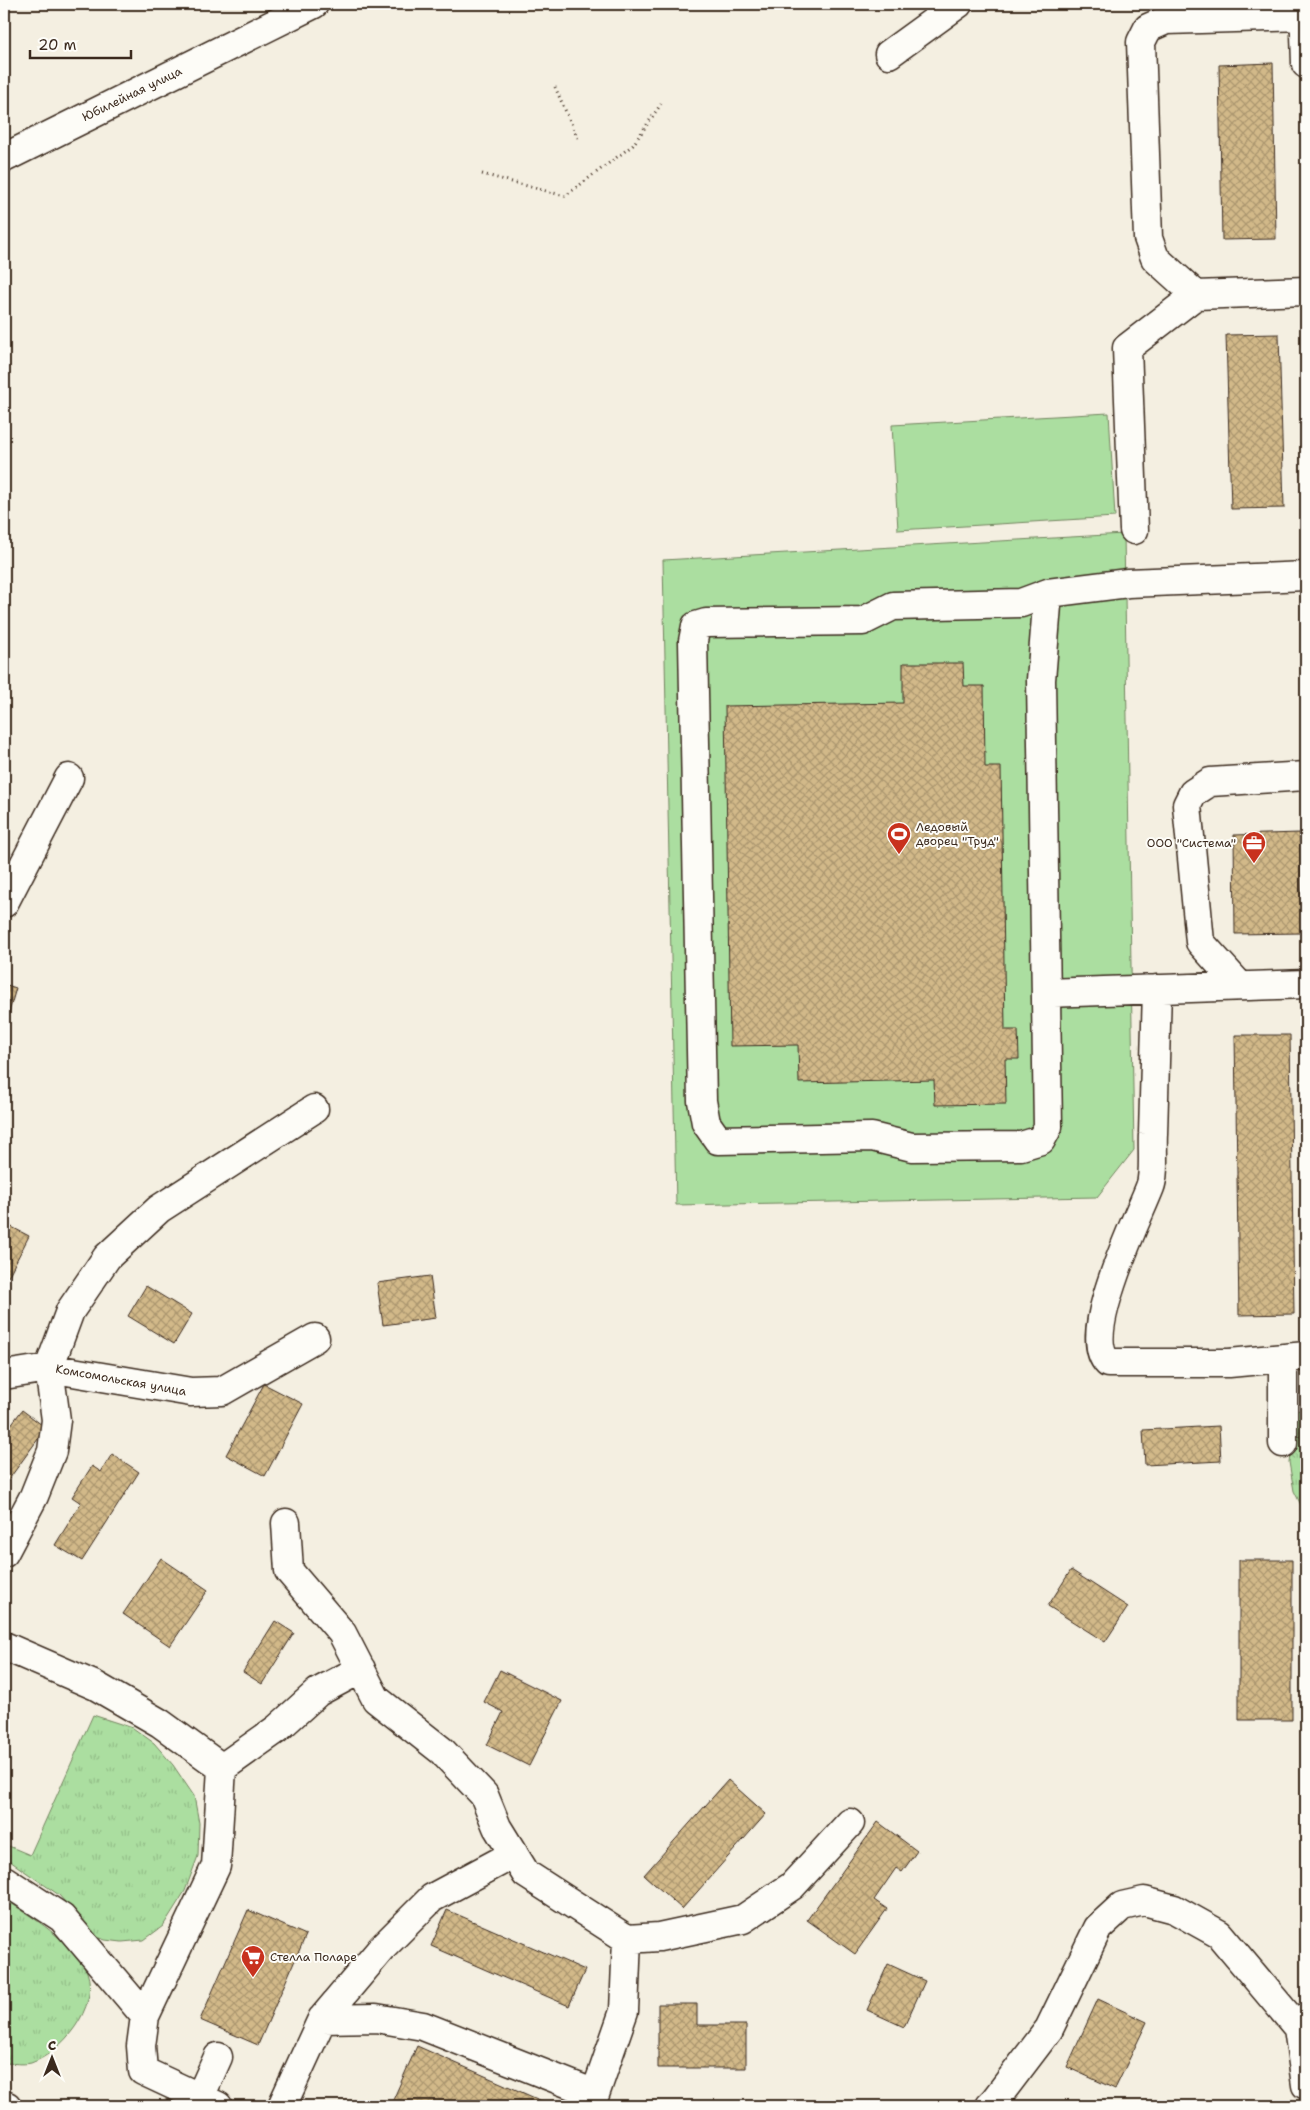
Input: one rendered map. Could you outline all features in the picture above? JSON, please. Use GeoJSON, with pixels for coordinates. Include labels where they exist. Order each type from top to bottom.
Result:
{"type":"FeatureCollection","features":[{"type":"Feature","properties":{"kind":"street","name":"Юбилейная улица"},"geometry":{"type":"LineString","coordinates":[[4,158],[314,4]]}},
{"type":"Feature","properties":{"kind":"street"},"geometry":{"type":"LineString","coordinates":[[889,54],[958,4]]}},
{"type":"Feature","properties":{"kind":"street"},"geometry":{"type":"LineString","coordinates":[[1196,295],[1155,258],[1148,238],[1141,42],[1148,28],[1166,20],[1304,10],[1306,64]]}},
{"type":"Feature","properties":{"kind":"street"},"geometry":{"type":"LineString","coordinates":[[1134,530],[1127,348],[1196,295],[1306,291]]}},
{"type":"Feature","properties":{"kind":"street"},"geometry":{"type":"LineString","coordinates":[[1048,592],[1041,680],[1048,1127],[1041,1140],[1021,1146],[912,1147],[872,1137],[718,1140],[706,1123],[701,1092],[693,641],[696,626],[706,623],[863,621],[894,606],[1021,603],[1048,592],[1128,584],[1306,576]]}},
{"type":"Feature","properties":{"kind":"street"},"geometry":{"type":"LineString","coordinates":[[1240,986],[1200,942],[1187,805],[1193,793],[1210,782],[1306,776]]}},
{"type":"Feature","properties":{"kind":"street"},"geometry":{"type":"LineString","coordinates":[[4,902],[70,778]]}},
{"type":"Feature","properties":{"kind":"street"},"geometry":{"type":"LineString","coordinates":[[1046,993],[1306,984]]}},
{"type":"Feature","properties":{"kind":"street"},"geometry":{"type":"LineString","coordinates":[[1157,989],[1151,1184],[1126,1242],[1103,1311],[1100,1339],[1103,1357],[1108,1363],[1229,1363],[1294,1357],[1283,1443]]}},
{"type":"Feature","properties":{"kind":"street"},"geometry":{"type":"LineString","coordinates":[[4,1553],[34,1496],[52,1451],[56,1420],[49,1368],[70,1311],[107,1257],[159,1209],[314,1109]]}},
{"type":"Feature","properties":{"kind":"street","name":"Комсомольская улица"},"geometry":{"type":"LineString","coordinates":[[4,1375],[49,1368],[191,1392],[222,1391],[315,1338]]}},
{"type":"Feature","properties":{"kind":"street"},"geometry":{"type":"LineString","coordinates":[[286,1523],[289,1570],[342,1633],[376,1699],[442,1751],[484,1795],[497,1827],[526,1874],[627,1939],[660,1937],[743,1919],[792,1886],[850,1823]]}},
{"type":"Feature","properties":{"kind":"street"},"geometry":{"type":"LineString","coordinates":[[4,1646],[96,1686],[160,1723],[222,1768]]}},
{"type":"Feature","properties":{"kind":"street"},"geometry":{"type":"LineString","coordinates":[[222,1768],[277,1729],[318,1692],[361,1669]]}},
{"type":"Feature","properties":{"kind":"street"},"geometry":{"type":"LineString","coordinates":[[218,2057],[205,2104],[143,2071],[141,2046],[145,2016],[216,1866],[222,1768]]}},
{"type":"Feature","properties":{"kind":"street"},"geometry":{"type":"LineString","coordinates":[[282,2106],[322,2019],[382,1948],[432,1898],[514,1854]]}},
{"type":"Feature","properties":{"kind":"street"},"geometry":{"type":"LineString","coordinates":[[4,1880],[62,1918],[145,2016]]}},
{"type":"Feature","properties":{"kind":"street"},"geometry":{"type":"LineString","coordinates":[[989,2106],[996,2100],[1049,2029],[1098,1928],[1122,1906],[1144,1901],[1174,1908],[1219,1934],[1302,2022],[1306,2085]]}},
{"type":"Feature","properties":{"kind":"street"},"geometry":{"type":"LineString","coordinates":[[322,2019],[376,2018],[423,2026],[593,2100],[624,2011],[627,1939]]}},
{"type":"Feature","properties":{"kind":"path"},"geometry":{"type":"LineString","coordinates":[[555,87],[578,139]]}},
{"type":"Feature","properties":{"kind":"path"},"geometry":{"type":"LineString","coordinates":[[482,174],[565,196],[633,145],[661,104]]}},
{"type":"Feature","properties":{"kind":"green space"},"geometry":{"type":"Polygon","coordinates":[[[1109,413],[1115,517],[898,530],[892,425],[1109,413]]]}},
{"type":"Feature","properties":{"kind":"green space","name":"Ледовый дворец \"Труд\""},"geometry":{"type":"Polygon","coordinates":[[[1124,534],[1134,1150],[1097,1197],[676,1205],[663,560],[1124,534]]]}},
{"type":"Feature","properties":{"kind":"green space"},"geometry":{"type":"Polygon","coordinates":[[[1306,1403],[1306,1515],[1294,1491],[1289,1462],[1295,1414],[1306,1403]]]}},
{"type":"Feature","properties":{"kind":"green space"},"geometry":{"type":"Polygon","coordinates":[[[93,1715],[133,1728],[154,1743],[173,1765],[194,1796],[199,1823],[198,1856],[185,1891],[163,1926],[144,1940],[122,1942],[105,1940],[93,1935],[59,1895],[4,1857],[4,1844],[30,1855],[93,1715]]]}},
{"type":"Feature","properties":{"kind":"green space"},"geometry":{"type":"Polygon","coordinates":[[[4,1899],[51,1931],[73,1951],[87,1972],[90,1986],[83,2014],[75,2027],[65,2039],[43,2058],[28,2064],[4,2063],[4,1899]]]}},
{"type":"Feature","properties":{"kind":"building"},"geometry":{"type":"Polygon","coordinates":[[[1273,63],[1276,239],[1222,240],[1219,65],[1273,63]]]}},
{"type":"Feature","properties":{"kind":"building"},"geometry":{"type":"Polygon","coordinates":[[[1279,334],[1284,508],[1231,509],[1226,335],[1279,334]]]}},
{"type":"Feature","properties":{"kind":"building"},"geometry":{"type":"Polygon","coordinates":[[[903,663],[963,663],[964,686],[984,686],[985,767],[1001,767],[1005,1030],[1018,1030],[1019,1059],[1005,1059],[1006,1104],[935,1105],[934,1080],[799,1083],[798,1045],[730,1046],[725,706],[903,703],[903,663]]]}},
{"type":"Feature","properties":{"kind":"building"},"geometry":{"type":"Polygon","coordinates":[[[1300,833],[1302,933],[1235,934],[1234,835],[1300,833]]]}},
{"type":"Feature","properties":{"kind":"building"},"geometry":{"type":"Polygon","coordinates":[[[4,984],[16,988],[4,1030],[4,984]]]}},
{"type":"Feature","properties":{"kind":"building"},"geometry":{"type":"Polygon","coordinates":[[[1235,1035],[1290,1035],[1294,1314],[1239,1315],[1235,1035]]]}},
{"type":"Feature","properties":{"kind":"building"},"geometry":{"type":"Polygon","coordinates":[[[4,1223],[29,1236],[8,1277],[4,1275],[4,1223]]]}},
{"type":"Feature","properties":{"kind":"building"},"geometry":{"type":"Polygon","coordinates":[[[430,1276],[436,1318],[383,1325],[377,1283],[430,1276]]]}},
{"type":"Feature","properties":{"kind":"building"},"geometry":{"type":"Polygon","coordinates":[[[146,1286],[192,1314],[174,1344],[128,1316],[146,1286]]]}},
{"type":"Feature","properties":{"kind":"building"},"geometry":{"type":"Polygon","coordinates":[[[264,1384],[303,1404],[265,1476],[226,1455],[264,1384]]]}},
{"type":"Feature","properties":{"kind":"building"},"geometry":{"type":"Polygon","coordinates":[[[22,1410],[46,1428],[4,1486],[4,1434],[22,1410]]]}},
{"type":"Feature","properties":{"kind":"building"},"geometry":{"type":"Polygon","coordinates":[[[1219,1426],[1221,1461],[1145,1465],[1143,1430],[1219,1426]]]}},
{"type":"Feature","properties":{"kind":"building"},"geometry":{"type":"Polygon","coordinates":[[[112,1454],[139,1472],[82,1561],[55,1545],[81,1503],[72,1497],[92,1466],[101,1472],[112,1454]]]}},
{"type":"Feature","properties":{"kind":"building"},"geometry":{"type":"Polygon","coordinates":[[[161,1558],[208,1590],[170,1646],[123,1614],[161,1558]]]}},
{"type":"Feature","properties":{"kind":"building"},"geometry":{"type":"Polygon","coordinates":[[[1239,1560],[1292,1560],[1292,1720],[1239,1720],[1239,1560]]]}},
{"type":"Feature","properties":{"kind":"building"},"geometry":{"type":"Polygon","coordinates":[[[1071,1570],[1128,1607],[1105,1642],[1048,1606],[1071,1570]]]}},
{"type":"Feature","properties":{"kind":"building"},"geometry":{"type":"Polygon","coordinates":[[[275,1621],[294,1633],[262,1684],[243,1672],[275,1621]]]}},
{"type":"Feature","properties":{"kind":"building"},"geometry":{"type":"Polygon","coordinates":[[[500,1670],[562,1701],[529,1766],[487,1745],[503,1712],[484,1702],[500,1670]]]}},
{"type":"Feature","properties":{"kind":"building"},"geometry":{"type":"Polygon","coordinates":[[[728,1780],[766,1814],[682,1909],[644,1875],[728,1780]]]}},
{"type":"Feature","properties":{"kind":"building"},"geometry":{"type":"Polygon","coordinates":[[[878,1822],[917,1851],[902,1872],[896,1868],[874,1900],[887,1909],[855,1954],[807,1920],[878,1822]]]}},
{"type":"Feature","properties":{"kind":"building"},"geometry":{"type":"Polygon","coordinates":[[[248,1910],[306,1935],[258,2045],[200,2020],[248,1910]]]}},
{"type":"Feature","properties":{"kind":"building"},"geometry":{"type":"Polygon","coordinates":[[[447,1910],[585,1970],[569,2006],[431,1946],[447,1910]]]}},
{"type":"Feature","properties":{"kind":"building"},"geometry":{"type":"Polygon","coordinates":[[[888,1964],[925,1981],[904,2027],[867,2010],[888,1964]]]}},
{"type":"Feature","properties":{"kind":"building"},"geometry":{"type":"Polygon","coordinates":[[[1098,1999],[1147,2022],[1115,2089],[1067,2067],[1098,1999]]]}},
{"type":"Feature","properties":{"kind":"building"},"geometry":{"type":"Polygon","coordinates":[[[658,2004],[697,2004],[697,2025],[746,2025],[746,2068],[658,2068],[658,2004]]]}},
{"type":"Feature","properties":{"kind":"building"},"geometry":{"type":"Polygon","coordinates":[[[417,2046],[553,2106],[408,2106],[393,2100],[417,2046]]]}},
{"type":"Feature","properties":{"kind":"place","name":"Ледовый дворец \"Труд\""},"geometry":{"type":"Point","coordinates":[899,855]}},
{"type":"Feature","properties":{"kind":"place","name":"ООО \"Система\""},"geometry":{"type":"Point","coordinates":[1254,864]}},
{"type":"Feature","properties":{"kind":"place","name":"Стелла Поларе"},"geometry":{"type":"Point","coordinates":[253,1978]}}]}
